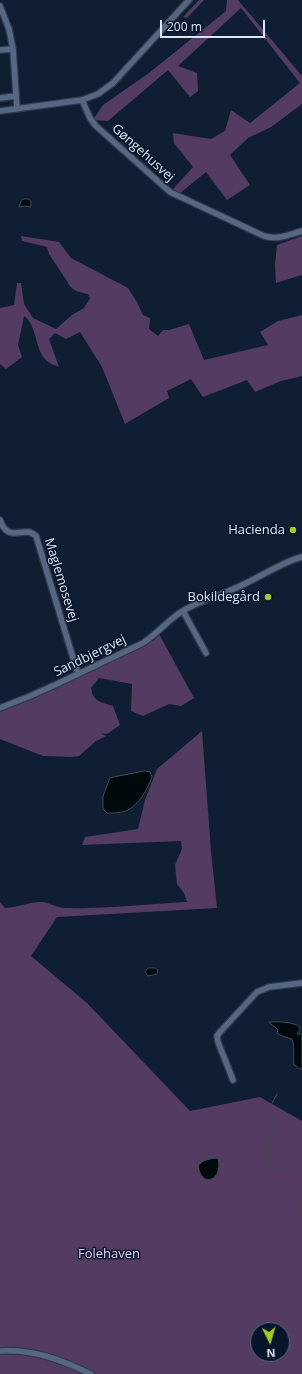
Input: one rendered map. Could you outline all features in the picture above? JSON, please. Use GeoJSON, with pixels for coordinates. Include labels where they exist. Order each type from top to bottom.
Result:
{"type":"FeatureCollection","features":[{"type":"Feature","properties":{"kind":"street"},"geometry":{"type":"LineString","coordinates":[[0,111],[82,100],[98,94],[113,83],[189,0]]}},
{"type":"Feature","properties":{"kind":"street"},"geometry":{"type":"LineString","coordinates":[[0,6],[9,29],[13,49],[17,109]]}},
{"type":"Feature","properties":{"kind":"street"},"geometry":{"type":"LineString","coordinates":[[0,50],[13,49]]}},
{"type":"Feature","properties":{"kind":"street"},"geometry":{"type":"LineString","coordinates":[[0,98],[16,96]]}},
{"type":"Feature","properties":{"kind":"street","name":"Gøngehusvej"},"geometry":{"type":"LineString","coordinates":[[82,100],[92,122],[170,192],[264,236],[275,239],[302,231]]}},
{"type":"Feature","properties":{"kind":"street","name":"Maglemosevej"},"geometry":{"type":"LineString","coordinates":[[0,520],[6,531],[11,533],[30,532],[36,536],[78,674]]}},
{"type":"Feature","properties":{"kind":"street","name":"Sandbjergvej"},"geometry":{"type":"LineString","coordinates":[[0,708],[28,697],[143,643],[151,638],[168,621],[182,611],[302,557]]}},
{"type":"Feature","properties":{"kind":"street"},"geometry":{"type":"LineString","coordinates":[[182,611],[206,653]]}},
{"type":"Feature","properties":{"kind":"street"},"geometry":{"type":"LineString","coordinates":[[233,1080],[218,1042],[220,1032],[257,992],[269,988],[302,984]]}},
{"type":"Feature","properties":{"kind":"street"},"geometry":{"type":"LineString","coordinates":[[0,1351],[15,1350],[50,1356],[91,1374]]}},
{"type":"Feature","properties":{"kind":"green space"},"geometry":{"type":"Polygon","coordinates":[[[199,0],[204,0],[187,18],[183,17],[199,0]]]}},
{"type":"Feature","properties":{"kind":"green space"},"geometry":{"type":"Polygon","coordinates":[[[227,0],[238,0],[302,76],[302,104],[271,127],[248,138],[230,155],[250,185],[227,200],[206,172],[179,194],[172,191],[193,167],[174,143],[173,133],[211,139],[225,131],[231,110],[250,123],[300,83],[241,8],[178,66],[197,73],[198,91],[190,97],[168,70],[108,121],[93,120],[103,105],[149,73],[226,11],[227,0]]]}},
{"type":"Feature","properties":{"kind":"green space"},"geometry":{"type":"Polygon","coordinates":[[[21,236],[59,242],[71,258],[128,288],[143,315],[150,318],[149,329],[158,336],[163,330],[169,330],[189,324],[204,360],[268,345],[260,332],[278,321],[302,315],[302,376],[281,381],[255,392],[247,380],[203,397],[191,379],[167,391],[169,398],[125,424],[102,367],[80,332],[66,339],[55,333],[49,339],[59,367],[48,362],[43,356],[32,326],[24,316],[18,345],[22,357],[6,369],[0,364],[0,308],[14,305],[17,283],[21,283],[24,304],[33,318],[56,329],[72,315],[84,308],[90,298],[88,294],[81,293],[71,287],[49,254],[47,247],[22,241],[21,236]]]}},
{"type":"Feature","properties":{"kind":"green space"},"geometry":{"type":"Polygon","coordinates":[[[302,236],[302,275],[276,283],[275,265],[277,245],[302,236]]]}},
{"type":"Feature","properties":{"kind":"green space"},"geometry":{"type":"Polygon","coordinates":[[[159,634],[194,698],[181,706],[169,704],[143,716],[131,711],[132,684],[99,678],[91,688],[92,693],[98,701],[113,706],[120,725],[107,734],[100,733],[106,736],[96,741],[79,756],[43,756],[0,739],[0,711],[49,691],[87,671],[154,640],[159,634]]]}},
{"type":"Feature","properties":{"kind":"green space","name":"Folehaven"},"geometry":{"type":"Polygon","coordinates":[[[202,731],[217,908],[57,917],[31,956],[87,1003],[190,1111],[260,1097],[302,1121],[302,1374],[0,1374],[0,902],[5,908],[41,902],[62,908],[80,908],[187,902],[184,893],[177,884],[175,865],[182,849],[181,841],[82,845],[85,837],[138,829],[145,800],[157,769],[202,731]],[[219,1162],[204,1178],[210,1180],[217,1175],[219,1162]]]}},
{"type":"Feature","properties":{"kind":"shaded area"},"geometry":{"type":"Polygon","coordinates":[[[24,199],[31,201],[30,207],[19,207],[21,201],[24,199]]]}},
{"type":"Feature","properties":{"kind":"shaded area"},"geometry":{"type":"Polygon","coordinates":[[[145,771],[150,772],[152,777],[145,792],[135,805],[126,811],[119,813],[107,813],[103,809],[103,796],[110,778],[145,771]]]}},
{"type":"Feature","properties":{"kind":"shaded area"},"geometry":{"type":"Polygon","coordinates":[[[148,968],[155,968],[158,970],[157,974],[148,976],[145,972],[148,968]]]}},
{"type":"Feature","properties":{"kind":"shaded area"},"geometry":{"type":"Polygon","coordinates":[[[269,1022],[289,1023],[300,1027],[297,1034],[302,1034],[302,1070],[294,1065],[294,1049],[292,1039],[277,1033],[278,1030],[269,1022]]]}},
{"type":"Feature","properties":{"kind":"shaded area"},"geometry":{"type":"Polygon","coordinates":[[[218,1158],[218,1171],[215,1176],[208,1180],[204,1178],[200,1173],[198,1166],[209,1159],[218,1158]]]}},
{"type":"Feature","properties":{"kind":"waterway"},"geometry":{"type":"LineString","coordinates":[[271,1113],[270,1107],[277,1094]]}},
{"type":"Feature","properties":{"kind":"waterway"},"geometry":{"type":"LineString","coordinates":[[272,1117],[275,1128],[266,1157],[272,1165],[278,1168],[302,1174]]}},
{"type":"Feature","properties":{"kind":"waterway"},"geometry":{"type":"LineString","coordinates":[[299,1215],[299,1209],[302,1205]]}},
{"type":"Feature","properties":{"kind":"place","name":"Hacienda"},"geometry":{"type":"Point","coordinates":[293,530]}},
{"type":"Feature","properties":{"kind":"place","name":"Bokildegård"},"geometry":{"type":"Point","coordinates":[268,597]}}]}
